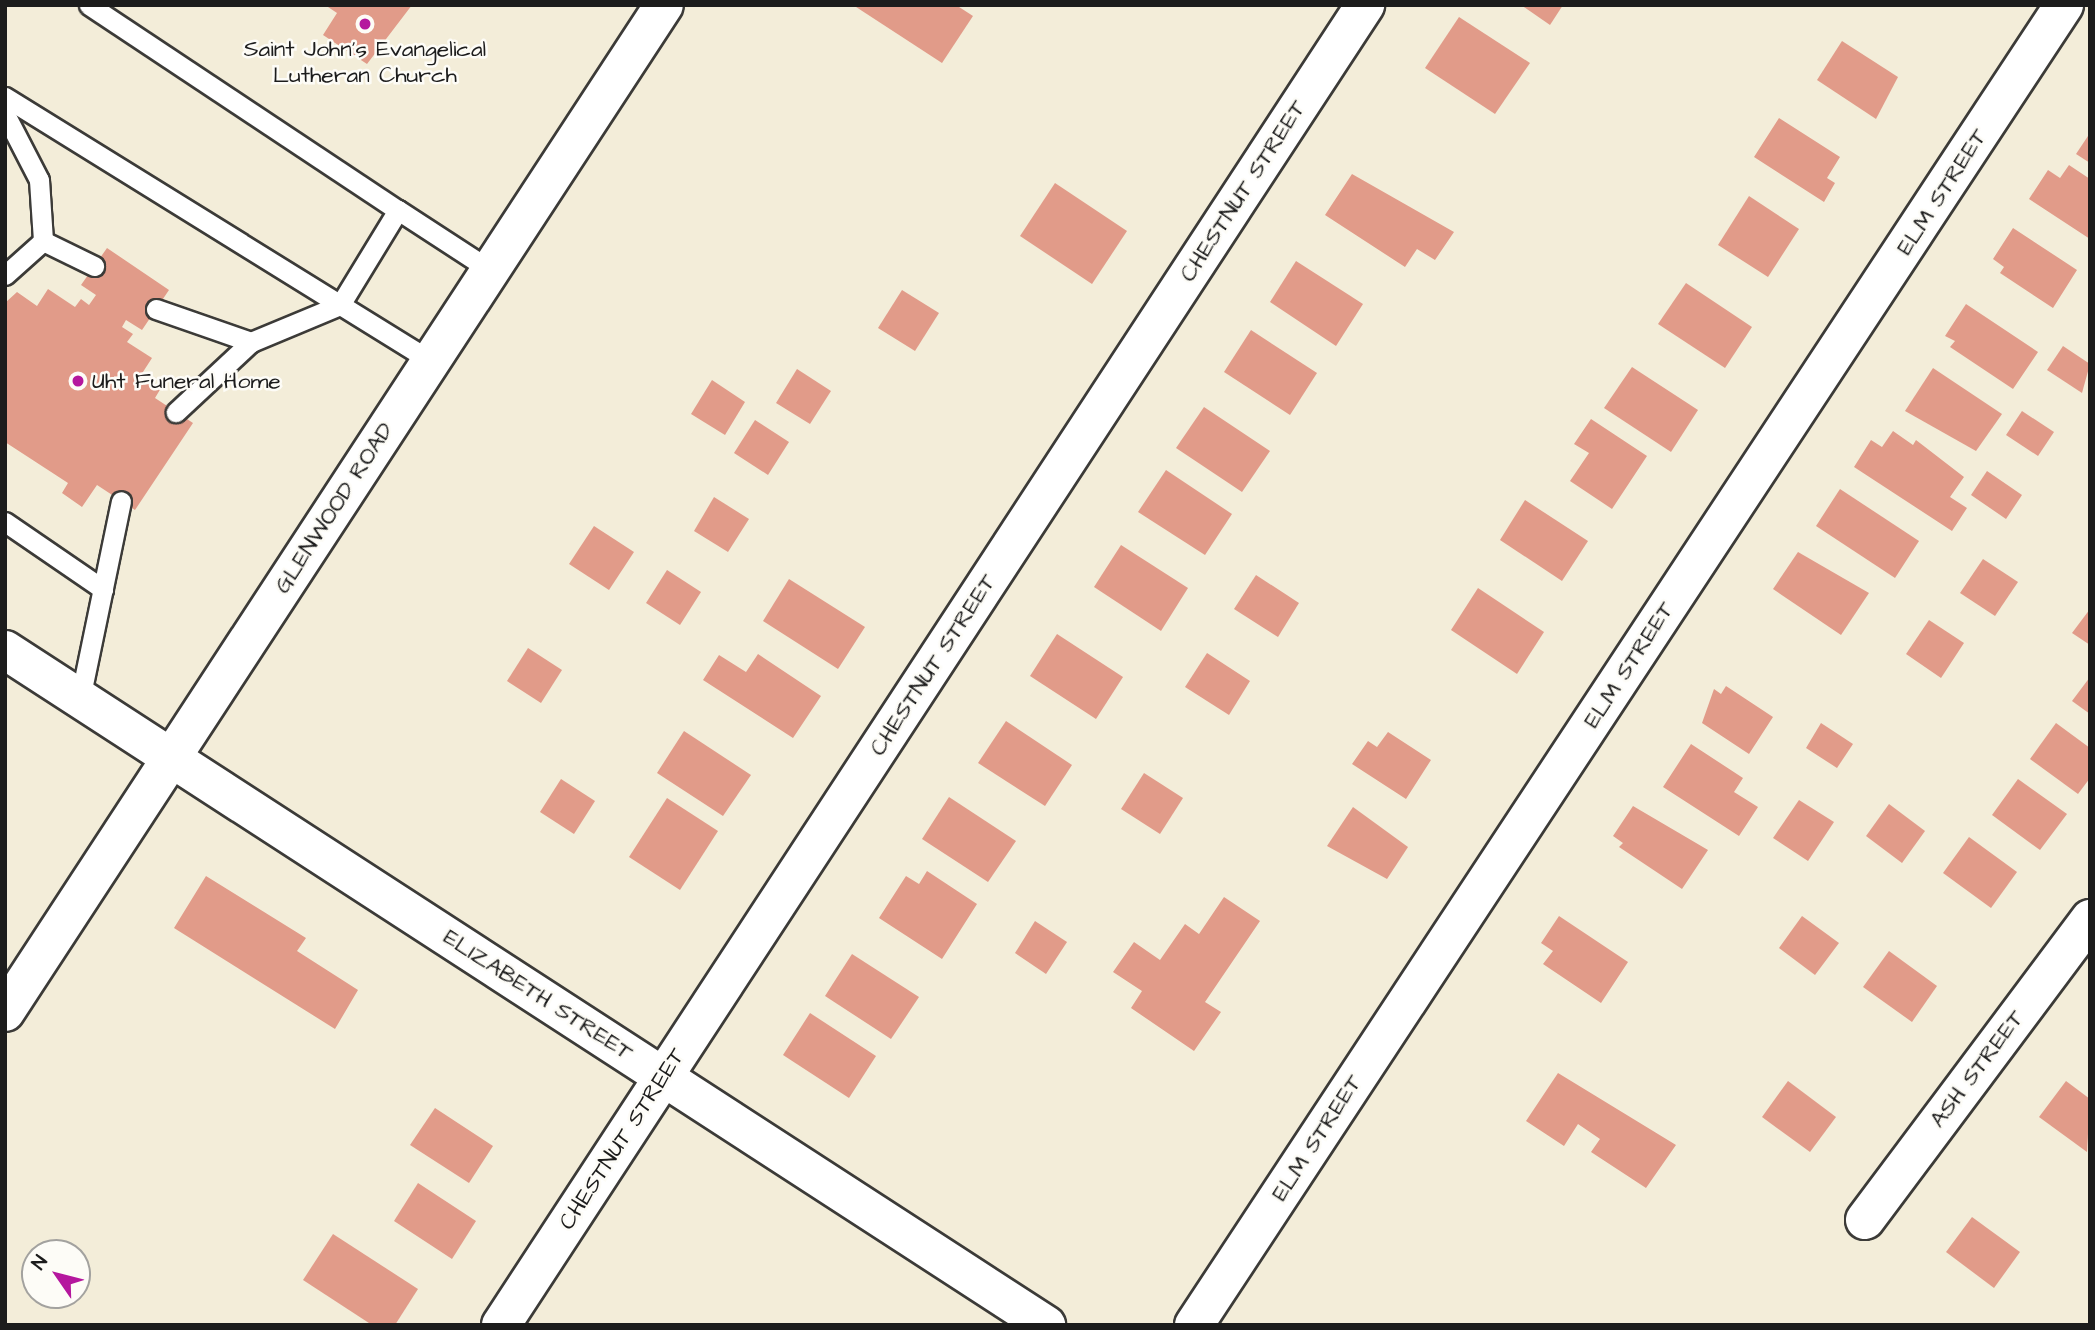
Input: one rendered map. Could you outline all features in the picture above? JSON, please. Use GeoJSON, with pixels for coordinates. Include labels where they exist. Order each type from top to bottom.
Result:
{"type":"FeatureCollection","features":[{"type":"Feature","properties":{"kind":"street","name":"GLENWOOD ROAD"},"geometry":{"type":"LineString","coordinates":[[5,1012],[664,5]]}},
{"type":"Feature","properties":{"kind":"street","name":"CHESTNUT STREET"},"geometry":{"type":"LineString","coordinates":[[501,1325],[1365,5]]}},
{"type":"Feature","properties":{"kind":"street","name":"ELM STREET"},"geometry":{"type":"LineString","coordinates":[[1194,1325],[2064,5]]}},
{"type":"Feature","properties":{"kind":"street","name":"ELIZABETH STREET"},"geometry":{"type":"LineString","coordinates":[[5,650],[169,759],[663,1075],[1046,1325]]}},
{"type":"Feature","properties":{"kind":"street","name":"ASH STREET"},"geometry":{"type":"LineString","coordinates":[[1865,1220],[2090,919]]}},
{"type":"Feature","properties":{"kind":"lane"},"geometry":{"type":"LineString","coordinates":[[89,5],[490,270]]}},
{"type":"Feature","properties":{"kind":"lane"},"geometry":{"type":"LineString","coordinates":[[5,97],[431,361]]}},
{"type":"Feature","properties":{"kind":"lane"},"geometry":{"type":"LineString","coordinates":[[5,114],[39,180],[43,241]]}},
{"type":"Feature","properties":{"kind":"lane"},"geometry":{"type":"LineString","coordinates":[[176,412],[251,342],[340,305],[398,210]]}},
{"type":"Feature","properties":{"kind":"lane"},"geometry":{"type":"LineString","coordinates":[[43,241],[94,266]]}},
{"type":"Feature","properties":{"kind":"lane"},"geometry":{"type":"LineString","coordinates":[[5,275],[43,241]]}},
{"type":"Feature","properties":{"kind":"lane"},"geometry":{"type":"LineString","coordinates":[[156,309],[251,342]]}},
{"type":"Feature","properties":{"kind":"lane"},"geometry":{"type":"LineString","coordinates":[[80,699],[121,501]]}},
{"type":"Feature","properties":{"kind":"lane"},"geometry":{"type":"LineString","coordinates":[[5,522],[103,589]]}},
{"type":"Feature","properties":{"kind":"building","name":"Saint John's Evangelical Lutheran Church"},"geometry":{"type":"Polygon","coordinates":[[[325,5],[412,5],[367,64],[323,35],[337,13],[325,5]]]}},
{"type":"Feature","properties":{"kind":"building"},"geometry":{"type":"Polygon","coordinates":[[[853,5],[956,5],[973,16],[942,63],[853,5]]]}},
{"type":"Feature","properties":{"kind":"building"},"geometry":{"type":"Polygon","coordinates":[[[1521,5],[1563,5],[1550,25],[1521,5]]]}},
{"type":"Feature","properties":{"kind":"building"},"geometry":{"type":"Polygon","coordinates":[[[1459,17],[1530,63],[1495,114],[1425,68],[1459,17]]]}},
{"type":"Feature","properties":{"kind":"building"},"geometry":{"type":"Polygon","coordinates":[[[1842,41],[1898,77],[1876,119],[1817,80],[1842,41]]]}},
{"type":"Feature","properties":{"kind":"building"},"geometry":{"type":"Polygon","coordinates":[[[1779,118],[1840,157],[1827,178],[1835,183],[1824,202],[1754,157],[1779,118]]]}},
{"type":"Feature","properties":{"kind":"building"},"geometry":{"type":"Polygon","coordinates":[[[2090,133],[2090,163],[2076,154],[2090,133]]]}},
{"type":"Feature","properties":{"kind":"building"},"geometry":{"type":"Polygon","coordinates":[[[2069,165],[2090,179],[2090,239],[2029,199],[2048,170],[2060,178],[2069,165]]]}},
{"type":"Feature","properties":{"kind":"building"},"geometry":{"type":"Polygon","coordinates":[[[1352,174],[1454,232],[1435,260],[1417,249],[1405,267],[1325,215],[1352,174]]]}},
{"type":"Feature","properties":{"kind":"building"},"geometry":{"type":"Polygon","coordinates":[[[1055,183],[1127,231],[1092,284],[1020,236],[1055,183]]]}},
{"type":"Feature","properties":{"kind":"building"},"geometry":{"type":"Polygon","coordinates":[[[1749,196],[1799,229],[1768,277],[1718,245],[1749,196]]]}},
{"type":"Feature","properties":{"kind":"building"},"geometry":{"type":"Polygon","coordinates":[[[2013,228],[2077,270],[2053,308],[2000,273],[2004,267],[1993,259],[2013,228]]]}},
{"type":"Feature","properties":{"kind":"building","name":"Uht Funeral Home"},"geometry":{"type":"Polygon","coordinates":[[[107,248],[169,290],[142,330],[126,320],[122,327],[133,334],[127,342],[152,358],[141,375],[161,388],[155,398],[193,423],[135,510],[97,485],[82,507],[62,493],[68,483],[5,442],[5,303],[17,292],[37,306],[48,289],[75,307],[81,299],[89,305],[96,295],[81,285],[107,248]]]}},
{"type":"Feature","properties":{"kind":"building"},"geometry":{"type":"Polygon","coordinates":[[[1296,261],[1363,304],[1336,346],[1270,302],[1296,261]]]}},
{"type":"Feature","properties":{"kind":"building"},"geometry":{"type":"Polygon","coordinates":[[[1686,283],[1752,327],[1725,368],[1658,324],[1686,283]]]}},
{"type":"Feature","properties":{"kind":"building"},"geometry":{"type":"Polygon","coordinates":[[[902,290],[939,313],[915,351],[878,328],[902,290]]]}},
{"type":"Feature","properties":{"kind":"building"},"geometry":{"type":"Polygon","coordinates":[[[1966,304],[2038,352],[2013,389],[1950,347],[1955,341],[1945,336],[1966,304]]]}},
{"type":"Feature","properties":{"kind":"building"},"geometry":{"type":"Polygon","coordinates":[[[1251,330],[1317,373],[1290,415],[1224,372],[1251,330]]]}},
{"type":"Feature","properties":{"kind":"building"},"geometry":{"type":"Polygon","coordinates":[[[2063,346],[2090,364],[2082,393],[2047,370],[2063,346]]]}},
{"type":"Feature","properties":{"kind":"building"},"geometry":{"type":"Polygon","coordinates":[[[1632,367],[1698,410],[1671,452],[1604,408],[1632,367]]]}},
{"type":"Feature","properties":{"kind":"building"},"geometry":{"type":"Polygon","coordinates":[[[1933,368],[2002,414],[1976,451],[1905,411],[1933,368]]]}},
{"type":"Feature","properties":{"kind":"building"},"geometry":{"type":"Polygon","coordinates":[[[797,369],[831,391],[810,424],[776,403],[797,369]]]}},
{"type":"Feature","properties":{"kind":"building"},"geometry":{"type":"Polygon","coordinates":[[[712,380],[745,402],[725,435],[691,414],[712,380]]]}},
{"type":"Feature","properties":{"kind":"building"},"geometry":{"type":"Polygon","coordinates":[[[1204,407],[1270,451],[1242,492],[1176,448],[1204,407]]]}},
{"type":"Feature","properties":{"kind":"building"},"geometry":{"type":"Polygon","coordinates":[[[2022,411],[2054,432],[2038,456],[2006,435],[2022,411]]]}},
{"type":"Feature","properties":{"kind":"building"},"geometry":{"type":"Polygon","coordinates":[[[1591,419],[1647,456],[1612,509],[1570,481],[1589,453],[1574,444],[1591,419]]]}},
{"type":"Feature","properties":{"kind":"building"},"geometry":{"type":"Polygon","coordinates":[[[755,420],[789,442],[768,475],[734,453],[755,420]]]}},
{"type":"Feature","properties":{"kind":"building"},"geometry":{"type":"Polygon","coordinates":[[[1893,431],[1913,445],[1916,440],[1964,477],[1950,497],[1967,508],[1952,531],[1854,467],[1871,440],[1882,447],[1893,431]]]}},
{"type":"Feature","properties":{"kind":"building"},"geometry":{"type":"Polygon","coordinates":[[[1166,470],[1232,514],[1205,555],[1138,512],[1166,470]]]}},
{"type":"Feature","properties":{"kind":"building"},"geometry":{"type":"Polygon","coordinates":[[[1987,471],[2022,495],[2006,519],[1971,495],[1987,471]]]}},
{"type":"Feature","properties":{"kind":"building"},"geometry":{"type":"Polygon","coordinates":[[[1840,489],[1919,541],[1895,578],[1816,526],[1840,489]]]}},
{"type":"Feature","properties":{"kind":"building"},"geometry":{"type":"Polygon","coordinates":[[[714,497],[749,519],[728,552],[694,531],[714,497]]]}},
{"type":"Feature","properties":{"kind":"building"},"geometry":{"type":"Polygon","coordinates":[[[1525,500],[1588,541],[1562,581],[1500,540],[1525,500]]]}},
{"type":"Feature","properties":{"kind":"building"},"geometry":{"type":"Polygon","coordinates":[[[594,526],[634,552],[609,590],[569,564],[594,526]]]}},
{"type":"Feature","properties":{"kind":"building"},"geometry":{"type":"Polygon","coordinates":[[[1121,545],[1188,588],[1161,631],[1094,587],[1121,545]]]}},
{"type":"Feature","properties":{"kind":"building"},"geometry":{"type":"Polygon","coordinates":[[[1798,552],[1869,593],[1841,635],[1773,589],[1798,552]]]}},
{"type":"Feature","properties":{"kind":"building"},"geometry":{"type":"Polygon","coordinates":[[[1983,559],[2018,582],[1995,616],[1960,593],[1983,559]]]}},
{"type":"Feature","properties":{"kind":"building"},"geometry":{"type":"Polygon","coordinates":[[[667,570],[701,592],[680,625],[646,603],[667,570]]]}},
{"type":"Feature","properties":{"kind":"building"},"geometry":{"type":"Polygon","coordinates":[[[1256,575],[1299,603],[1278,637],[1234,609],[1256,575]]]}},
{"type":"Feature","properties":{"kind":"building"},"geometry":{"type":"Polygon","coordinates":[[[789,579],[865,627],[838,669],[763,621],[789,579]]]}},
{"type":"Feature","properties":{"kind":"building"},"geometry":{"type":"Polygon","coordinates":[[[1478,588],[1544,632],[1517,674],[1451,630],[1478,588]]]}},
{"type":"Feature","properties":{"kind":"building"},"geometry":{"type":"Polygon","coordinates":[[[2090,609],[2090,645],[2072,633],[2090,609]]]}},
{"type":"Feature","properties":{"kind":"building"},"geometry":{"type":"Polygon","coordinates":[[[1929,620],[1964,643],[1941,678],[1906,654],[1929,620]]]}},
{"type":"Feature","properties":{"kind":"building"},"geometry":{"type":"Polygon","coordinates":[[[1057,634],[1123,677],[1096,719],[1030,676],[1057,634]]]}},
{"type":"Feature","properties":{"kind":"building"},"geometry":{"type":"Polygon","coordinates":[[[528,648],[562,670],[541,703],[507,681],[528,648]]]}},
{"type":"Feature","properties":{"kind":"building"},"geometry":{"type":"Polygon","coordinates":[[[1207,653],[1250,681],[1229,715],[1185,687],[1207,653]]]}},
{"type":"Feature","properties":{"kind":"building"},"geometry":{"type":"Polygon","coordinates":[[[758,654],[821,696],[793,738],[703,680],[719,655],[746,672],[758,654]]]}},
{"type":"Feature","properties":{"kind":"building"},"geometry":{"type":"Polygon","coordinates":[[[2090,677],[2090,714],[2072,701],[2090,677]]]}},
{"type":"Feature","properties":{"kind":"building"},"geometry":{"type":"Polygon","coordinates":[[[1726,686],[1773,717],[1749,754],[1702,723],[1714,689],[1721,694],[1726,686]]]}},
{"type":"Feature","properties":{"kind":"building"},"geometry":{"type":"Polygon","coordinates":[[[1006,721],[1072,765],[1045,806],[978,763],[1006,721]]]}},
{"type":"Feature","properties":{"kind":"building"},"geometry":{"type":"Polygon","coordinates":[[[1821,723],[1853,744],[1837,768],[1806,748],[1821,723]]]}},
{"type":"Feature","properties":{"kind":"building"},"geometry":{"type":"Polygon","coordinates":[[[2056,723],[2090,748],[2090,778],[2078,794],[2030,759],[2056,723]]]}},
{"type":"Feature","properties":{"kind":"building"},"geometry":{"type":"Polygon","coordinates":[[[684,731],[751,775],[723,816],[657,773],[684,731]]]}},
{"type":"Feature","properties":{"kind":"building"},"geometry":{"type":"Polygon","coordinates":[[[1388,732],[1431,760],[1406,799],[1352,764],[1368,741],[1377,747],[1388,732]]]}},
{"type":"Feature","properties":{"kind":"building"},"geometry":{"type":"Polygon","coordinates":[[[1691,744],[1743,778],[1734,792],[1758,807],[1739,836],[1663,787],[1691,744]]]}},
{"type":"Feature","properties":{"kind":"building"},"geometry":{"type":"Polygon","coordinates":[[[1144,773],[1183,798],[1160,834],[1121,809],[1144,773]]]}},
{"type":"Feature","properties":{"kind":"building"},"geometry":{"type":"Polygon","coordinates":[[[561,779],[595,801],[574,834],[540,812],[561,779]]]}},
{"type":"Feature","properties":{"kind":"building"},"geometry":{"type":"Polygon","coordinates":[[[2018,779],[2067,814],[2040,850],[1992,815],[2018,779]]]}},
{"type":"Feature","properties":{"kind":"building"},"geometry":{"type":"Polygon","coordinates":[[[949,797],[1016,841],[988,882],[922,839],[949,797]]]}},
{"type":"Feature","properties":{"kind":"building"},"geometry":{"type":"Polygon","coordinates":[[[667,798],[718,831],[680,890],[629,857],[667,798]]]}},
{"type":"Feature","properties":{"kind":"building"},"geometry":{"type":"Polygon","coordinates":[[[1799,800],[1834,822],[1808,861],[1773,838],[1799,800]]]}},
{"type":"Feature","properties":{"kind":"building"},"geometry":{"type":"Polygon","coordinates":[[[1889,804],[1925,831],[1902,863],[1866,836],[1889,804]]]}},
{"type":"Feature","properties":{"kind":"building"},"geometry":{"type":"Polygon","coordinates":[[[1633,806],[1708,850],[1682,889],[1619,847],[1623,843],[1613,836],[1633,806]]]}},
{"type":"Feature","properties":{"kind":"building"},"geometry":{"type":"Polygon","coordinates":[[[1353,807],[1408,847],[1387,879],[1327,846],[1353,807]]]}},
{"type":"Feature","properties":{"kind":"building"},"geometry":{"type":"Polygon","coordinates":[[[1969,837],[2017,872],[1991,908],[1943,873],[1969,837]]]}},
{"type":"Feature","properties":{"kind":"building"},"geometry":{"type":"Polygon","coordinates":[[[927,871],[977,904],[942,959],[879,918],[906,876],[919,884],[927,871]]]}},
{"type":"Feature","properties":{"kind":"building"},"geometry":{"type":"Polygon","coordinates":[[[206,876],[306,938],[297,951],[358,990],[335,1029],[174,928],[206,876]]]}},
{"type":"Feature","properties":{"kind":"building"},"geometry":{"type":"Polygon","coordinates":[[[1224,897],[1260,921],[1205,1002],[1221,1012],[1194,1051],[1131,1008],[1142,991],[1113,972],[1134,942],[1160,960],[1185,924],[1199,934],[1224,897]]]}},
{"type":"Feature","properties":{"kind":"building"},"geometry":{"type":"Polygon","coordinates":[[[1559,916],[1628,962],[1601,1003],[1543,964],[1553,951],[1541,943],[1559,916]]]}},
{"type":"Feature","properties":{"kind":"building"},"geometry":{"type":"Polygon","coordinates":[[[1802,916],[1839,943],[1815,975],[1779,948],[1802,916]]]}},
{"type":"Feature","properties":{"kind":"building"},"geometry":{"type":"Polygon","coordinates":[[[1035,921],[1067,942],[1046,974],[1015,953],[1035,921]]]}},
{"type":"Feature","properties":{"kind":"building"},"geometry":{"type":"Polygon","coordinates":[[[1889,951],[1937,986],[1912,1022],[1863,987],[1889,951]]]}},
{"type":"Feature","properties":{"kind":"building"},"geometry":{"type":"Polygon","coordinates":[[[852,954],[919,997],[891,1039],[825,996],[852,954]]]}},
{"type":"Feature","properties":{"kind":"building"},"geometry":{"type":"Polygon","coordinates":[[[810,1013],[876,1056],[849,1098],[783,1055],[810,1013]]]}},
{"type":"Feature","properties":{"kind":"building"},"geometry":{"type":"Polygon","coordinates":[[[1558,1073],[1676,1145],[1646,1188],[1591,1152],[1600,1139],[1578,1124],[1564,1146],[1526,1121],[1558,1073]]]}},
{"type":"Feature","properties":{"kind":"building"},"geometry":{"type":"Polygon","coordinates":[[[1788,1081],[1836,1117],[1810,1152],[1762,1117],[1788,1081]]]}},
{"type":"Feature","properties":{"kind":"building"},"geometry":{"type":"Polygon","coordinates":[[[2066,1081],[2090,1099],[2087,1152],[2039,1117],[2066,1081]]]}},
{"type":"Feature","properties":{"kind":"building"},"geometry":{"type":"Polygon","coordinates":[[[435,1108],[493,1146],[469,1183],[410,1145],[435,1108]]]}},
{"type":"Feature","properties":{"kind":"building"},"geometry":{"type":"Polygon","coordinates":[[[418,1183],[476,1221],[452,1259],[394,1221],[418,1183]]]}},
{"type":"Feature","properties":{"kind":"building"},"geometry":{"type":"Polygon","coordinates":[[[1972,1217],[2020,1252],[1994,1288],[1946,1252],[1972,1217]]]}},
{"type":"Feature","properties":{"kind":"building"},"geometry":{"type":"Polygon","coordinates":[[[333,1234],[418,1289],[395,1325],[372,1325],[303,1280],[333,1234]]]}},
{"type":"Feature","properties":{"kind":"place","name":"Saint John's Evangelical Lutheran Church"},"geometry":{"type":"Point","coordinates":[365,24]}},
{"type":"Feature","properties":{"kind":"place","name":"Uht Funeral Home"},"geometry":{"type":"Point","coordinates":[78,381]}}]}
